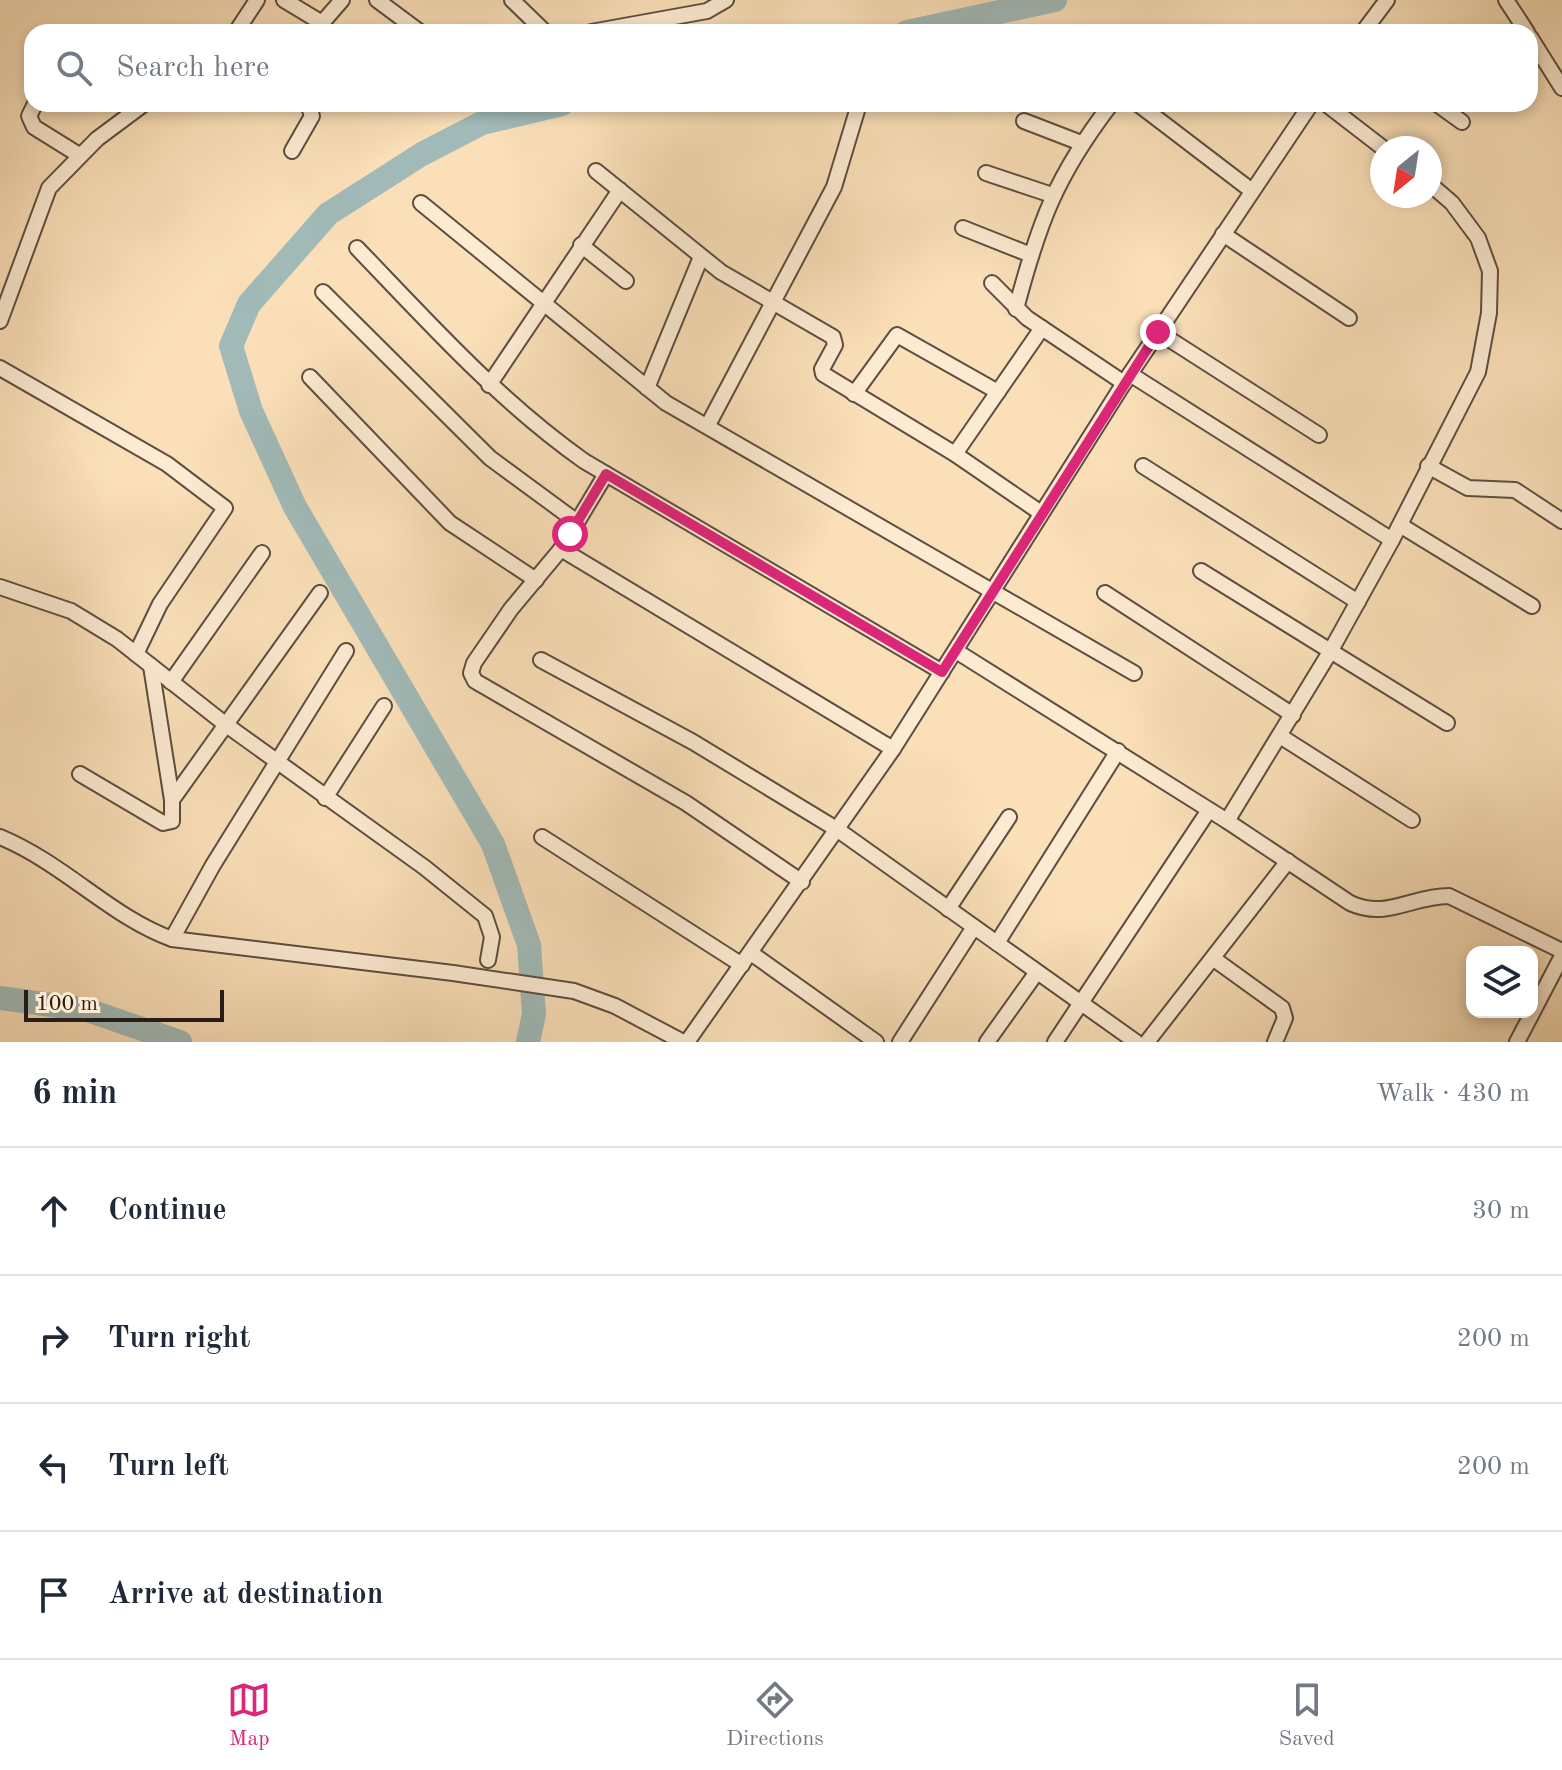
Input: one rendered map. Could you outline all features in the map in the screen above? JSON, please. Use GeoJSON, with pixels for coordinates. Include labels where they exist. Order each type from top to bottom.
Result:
{"type":"FeatureCollection","features":[{"type":"Feature","properties":{"kind":"street"},"geometry":{"type":"LineString","coordinates":[[241,24],[257,0]]}},
{"type":"Feature","properties":{"kind":"street"},"geometry":{"type":"LineString","coordinates":[[284,0],[314,24]]}},
{"type":"Feature","properties":{"kind":"street"},"geometry":{"type":"LineString","coordinates":[[322,24],[342,0]]}},
{"type":"Feature","properties":{"kind":"street"},"geometry":{"type":"LineString","coordinates":[[377,0],[409,24]]}},
{"type":"Feature","properties":{"kind":"street"},"geometry":{"type":"LineString","coordinates":[[512,0],[537,24]]}},
{"type":"Feature","properties":{"kind":"street"},"geometry":{"type":"LineString","coordinates":[[635,24],[707,11],[726,0]]}},
{"type":"Feature","properties":{"kind":"street"},"geometry":{"type":"LineString","coordinates":[[1369,24],[1387,0]]}},
{"type":"Feature","properties":{"kind":"street"},"geometry":{"type":"LineString","coordinates":[[1507,0],[1522,24]]}},
{"type":"Feature","properties":{"kind":"street"},"geometry":{"type":"LineString","coordinates":[[1538,50],[1562,88]]}},
{"type":"Feature","properties":{"kind":"street"},"geometry":{"type":"LineString","coordinates":[[31,112],[29,116],[34,127],[79,155]]}},
{"type":"Feature","properties":{"kind":"street"},"geometry":{"type":"LineString","coordinates":[[0,321],[42,202],[79,155],[134,112]]}},
{"type":"Feature","properties":{"kind":"street"},"geometry":{"type":"LineString","coordinates":[[292,151],[312,116],[311,112]]}},
{"type":"Feature","properties":{"kind":"street"},"geometry":{"type":"LineString","coordinates":[[708,425],[834,187],[857,112]]}},
{"type":"Feature","properties":{"kind":"street"},"geometry":{"type":"LineString","coordinates":[[1016,309],[1052,195],[1081,143],[1105,112]]}},
{"type":"Feature","properties":{"kind":"street"},"geometry":{"type":"LineString","coordinates":[[1148,112],[1252,191]]}},
{"type":"Feature","properties":{"kind":"street"},"geometry":{"type":"LineString","coordinates":[[0,837],[46,858],[137,923],[172,939],[574,991],[615,1006],[685,1042],[802,882],[893,749],[1127,379],[1306,112]]}},
{"type":"Feature","properties":{"kind":"street"},"geometry":{"type":"LineString","coordinates":[[1336,112],[1370,138]]}},
{"type":"Feature","properties":{"kind":"street"},"geometry":{"type":"LineString","coordinates":[[1448,112],[1462,122]]}},
{"type":"Feature","properties":{"kind":"street"},"geometry":{"type":"LineString","coordinates":[[1024,121],[1081,143]]}},
{"type":"Feature","properties":{"kind":"street"},"geometry":{"type":"LineString","coordinates":[[596,171],[701,257],[772,304],[833,337],[835,345],[821,372],[955,454],[1041,513]]}},
{"type":"Feature","properties":{"kind":"street"},"geometry":{"type":"LineString","coordinates":[[986,173],[1052,195]]}},
{"type":"Feature","properties":{"kind":"street"},"geometry":{"type":"LineString","coordinates":[[489,385],[620,190]]}},
{"type":"Feature","properties":{"kind":"street"},"geometry":{"type":"LineString","coordinates":[[1227,821],[1358,602],[1478,372],[1489,313],[1490,271],[1478,238],[1442,194]]}},
{"type":"Feature","properties":{"kind":"street"},"geometry":{"type":"LineString","coordinates":[[421,203],[647,388],[1134,673]]}},
{"type":"Feature","properties":{"kind":"street"},"geometry":{"type":"LineString","coordinates":[[963,228],[1031,255]]}},
{"type":"Feature","properties":{"kind":"street"},"geometry":{"type":"LineString","coordinates":[[1223,234],[1349,318]]}},
{"type":"Feature","properties":{"kind":"street"},"geometry":{"type":"LineString","coordinates":[[581,245],[626,281]]}},
{"type":"Feature","properties":{"kind":"street"},"geometry":{"type":"LineString","coordinates":[[357,248],[489,385],[533,425],[606,474],[942,672]]}},
{"type":"Feature","properties":{"kind":"street"},"geometry":{"type":"LineString","coordinates":[[647,388],[701,257]]}},
{"type":"Feature","properties":{"kind":"street"},"geometry":{"type":"LineString","coordinates":[[992,283],[1016,309],[1042,328],[1392,540]]}},
{"type":"Feature","properties":{"kind":"street"},"geometry":{"type":"LineString","coordinates":[[323,292],[490,458],[577,522]]}},
{"type":"Feature","properties":{"kind":"street"},"geometry":{"type":"LineString","coordinates":[[955,454],[1042,328]]}},
{"type":"Feature","properties":{"kind":"street"},"geometry":{"type":"LineString","coordinates":[[1158,332],[1319,435]]}},
{"type":"Feature","properties":{"kind":"street"},"geometry":{"type":"LineString","coordinates":[[854,394],[897,335],[998,392]]}},
{"type":"Feature","properties":{"kind":"street"},"geometry":{"type":"LineString","coordinates":[[0,368],[167,464],[225,508],[160,604],[136,654]]}},
{"type":"Feature","properties":{"kind":"street"},"geometry":{"type":"LineString","coordinates":[[310,377],[450,523],[536,580]]}},
{"type":"Feature","properties":{"kind":"street"},"geometry":{"type":"LineString","coordinates":[[1143,466],[1358,602]]}},
{"type":"Feature","properties":{"kind":"street"},"geometry":{"type":"LineString","coordinates":[[1428,466],[1468,488],[1515,490],[1562,521]]}},
{"type":"Feature","properties":{"kind":"street"},"geometry":{"type":"LineString","coordinates":[[606,474],[561,549],[474,663],[471,673],[475,681],[686,803],[802,882]]}},
{"type":"Feature","properties":{"kind":"street"},"geometry":{"type":"LineString","coordinates":[[1400,525],[1532,606]]}},
{"type":"Feature","properties":{"kind":"street"},"geometry":{"type":"LineString","coordinates":[[561,549],[893,749]]}},
{"type":"Feature","properties":{"kind":"street"},"geometry":{"type":"LineString","coordinates":[[171,682],[262,553]]}},
{"type":"Feature","properties":{"kind":"street"},"geometry":{"type":"LineString","coordinates":[[1201,571],[1447,723]]}},
{"type":"Feature","properties":{"kind":"street"},"geometry":{"type":"LineString","coordinates":[[0,587],[71,611],[136,654],[276,762],[424,867],[485,916],[492,937],[488,960]]}},
{"type":"Feature","properties":{"kind":"street"},"geometry":{"type":"LineString","coordinates":[[172,800],[320,593]]}},
{"type":"Feature","properties":{"kind":"street"},"geometry":{"type":"LineString","coordinates":[[1105,593],[1293,715]]}},
{"type":"Feature","properties":{"kind":"street"},"geometry":{"type":"LineString","coordinates":[[172,939],[276,762],[346,651]]}},
{"type":"Feature","properties":{"kind":"street"},"geometry":{"type":"LineString","coordinates":[[956,651],[1367,911],[1449,896],[1562,953],[1517,1042]]}},
{"type":"Feature","properties":{"kind":"street"},"geometry":{"type":"LineString","coordinates":[[541,660],[693,742],[838,830],[1136,1042]]}},
{"type":"Feature","properties":{"kind":"street"},"geometry":{"type":"LineString","coordinates":[[80,774],[163,823],[172,821],[172,800],[151,666]]}},
{"type":"Feature","properties":{"kind":"street"},"geometry":{"type":"LineString","coordinates":[[325,798],[384,706]]}},
{"type":"Feature","properties":{"kind":"street"},"geometry":{"type":"LineString","coordinates":[[1280,736],[1412,820]]}},
{"type":"Feature","properties":{"kind":"street"},"geometry":{"type":"LineString","coordinates":[[997,943],[1118,751]]}},
{"type":"Feature","properties":{"kind":"street"},"geometry":{"type":"LineString","coordinates":[[1055,1042],[1209,810]]}},
{"type":"Feature","properties":{"kind":"street"},"geometry":{"type":"LineString","coordinates":[[948,909],[1009,817]]}},
{"type":"Feature","properties":{"kind":"street"},"geometry":{"type":"LineString","coordinates":[[542,837],[746,959],[876,1042]]}},
{"type":"Feature","properties":{"kind":"street"},"geometry":{"type":"LineString","coordinates":[[1147,1042],[1288,861]]}},
{"type":"Feature","properties":{"kind":"street"},"geometry":{"type":"LineString","coordinates":[[900,1042],[974,927]]}},
{"type":"Feature","properties":{"kind":"street"},"geometry":{"type":"LineString","coordinates":[[1214,959],[1282,1008],[1285,1018],[1275,1042]]}},
{"type":"Feature","properties":{"kind":"street"},"geometry":{"type":"LineString","coordinates":[[987,1042],[1037,972]]}},
{"type":"Feature","properties":{"kind":"waterway"},"geometry":{"type":"LineString","coordinates":[[944,24],[1055,0]]}},
{"type":"Feature","properties":{"kind":"waterway"},"geometry":{"type":"LineString","coordinates":[[528,112],[482,123],[422,154],[328,214],[249,304],[231,346],[251,411],[295,507],[493,844],[529,945],[534,1014],[528,1042]]}},
{"type":"Feature","properties":{"kind":"waterway"},"geometry":{"type":"LineString","coordinates":[[0,998],[87,1010],[180,1042]]}},
{"type":"Feature","properties":{"kind":"route"},"geometry":{"type":"LineString","coordinates":[[570,534],[606,474],[942,672],[1158,332]]}}]}
